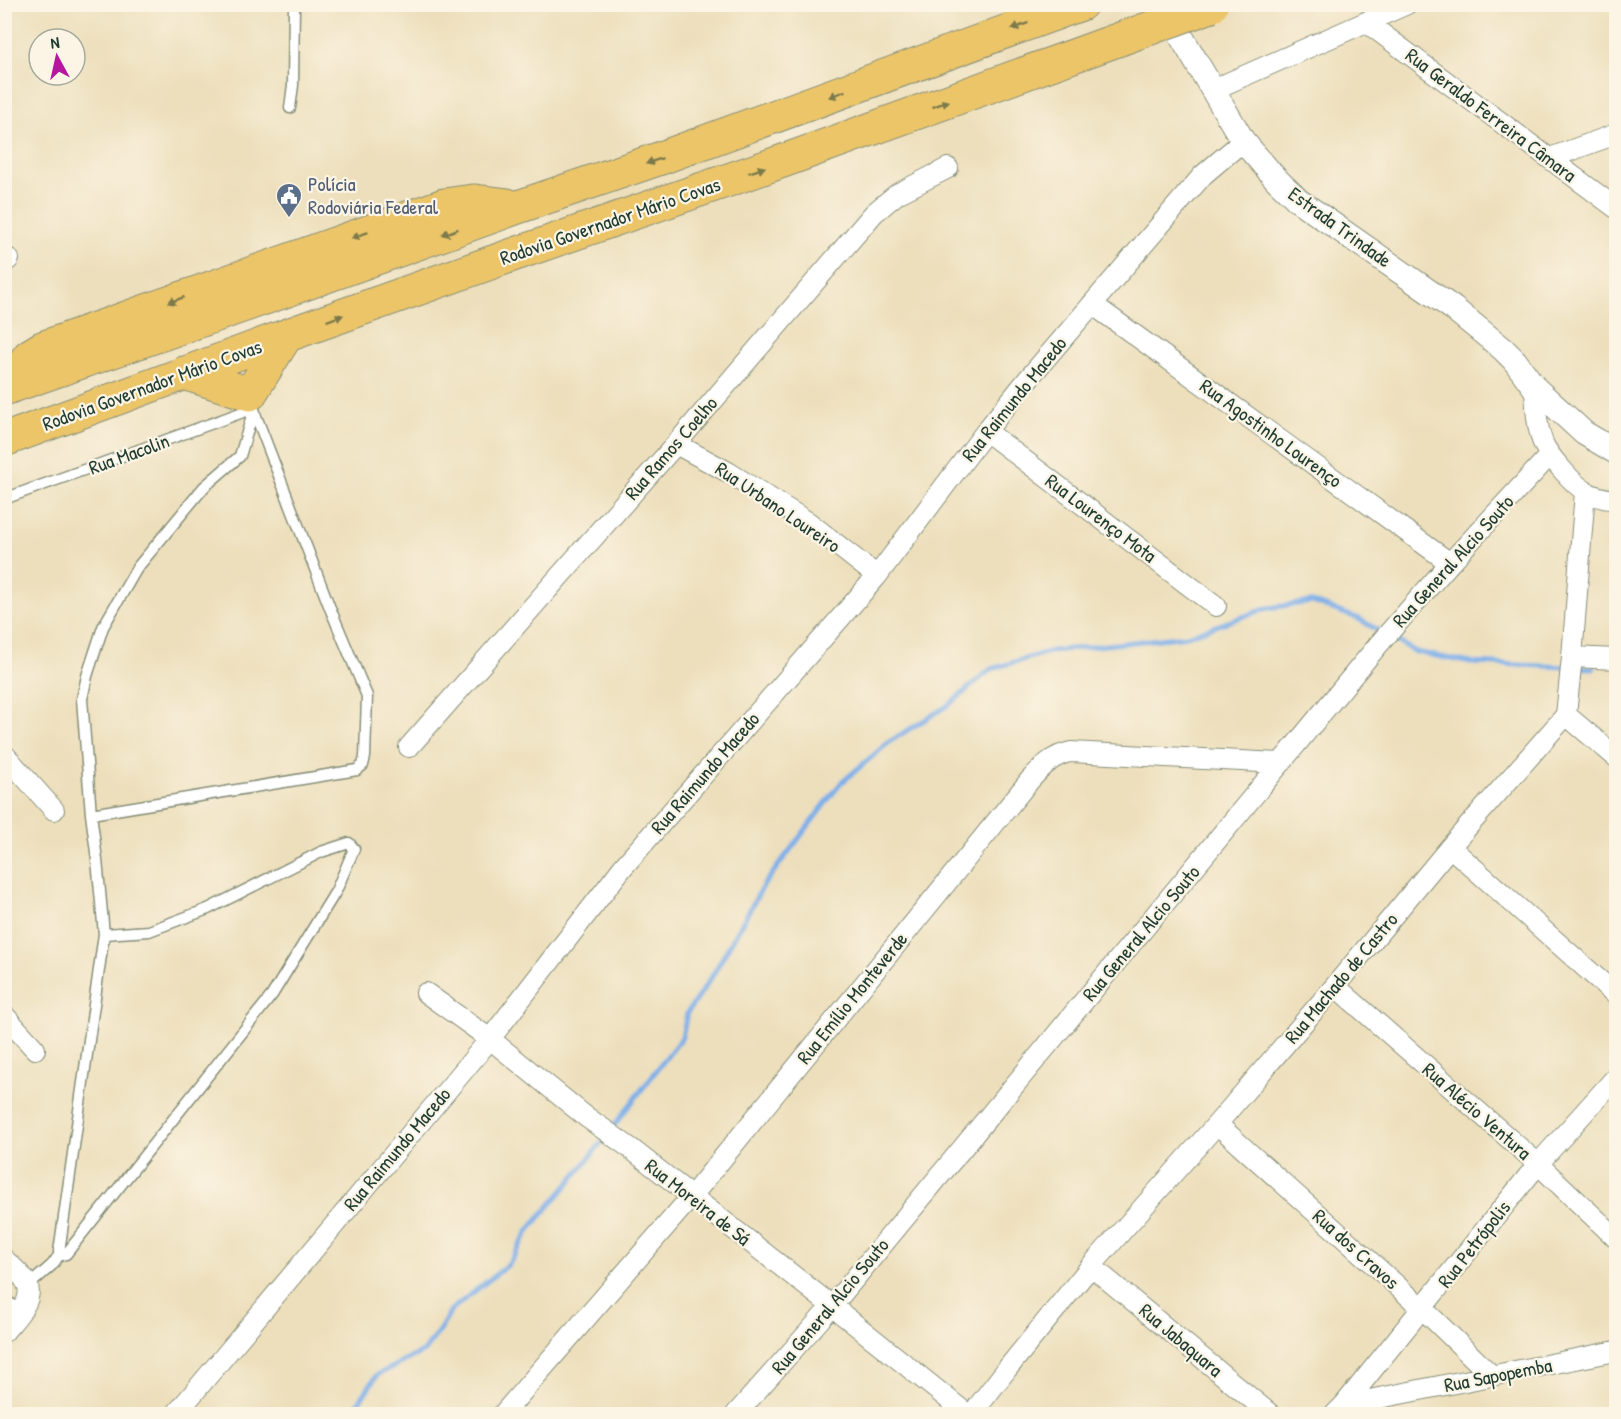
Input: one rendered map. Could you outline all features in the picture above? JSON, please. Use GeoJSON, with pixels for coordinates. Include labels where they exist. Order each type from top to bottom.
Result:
{"type":"FeatureCollection","features":[{"type":"Feature","properties":{"kind":"highway","name":"Rodovia Governador Mário Covas"},"geometry":{"type":"LineString","coordinates":[[4,440],[286,336],[783,161],[1213,5]]}},
{"type":"Feature","properties":{"kind":"highway"},"geometry":{"type":"LineString","coordinates":[[7,388],[661,158],[1078,6]]}},
{"type":"Feature","properties":{"kind":"highway"},"geometry":{"type":"LineString","coordinates":[[184,373],[252,401],[286,336]]}},
{"type":"Feature","properties":{"kind":"street","name":"Estrada Trindade"},"geometry":{"type":"LineString","coordinates":[[1162,4],[1243,141],[1276,179],[1299,201],[1454,309],[1503,349],[1535,388],[1584,432],[1617,452]]}},
{"type":"Feature","properties":{"kind":"street"},"geometry":{"type":"LineString","coordinates":[[1212,90],[1407,4]]}},
{"type":"Feature","properties":{"kind":"street","name":"Rua Geraldo Ferreira Câmara"},"geometry":{"type":"LineString","coordinates":[[1366,22],[1617,208]]}},
{"type":"Feature","properties":{"kind":"street"},"geometry":{"type":"LineString","coordinates":[[1550,158],[1617,134]]}},
{"type":"Feature","properties":{"kind":"street","name":"Rua Raimundo Macedo"},"geometry":{"type":"LineString","coordinates":[[176,1414],[490,1039],[623,867],[876,576],[986,431],[1092,304],[1203,175],[1243,141]]}},
{"type":"Feature","properties":{"kind":"street","name":"Rua Ramos Coelho"},"geometry":{"type":"LineString","coordinates":[[410,747],[676,444],[874,213],[897,194],[948,168]]}},
{"type":"Feature","properties":{"kind":"street","name":"Rua Agostinho Lourenço"},"geometry":{"type":"LineString","coordinates":[[1092,304],[1450,563]]}},
{"type":"Feature","properties":{"kind":"street"},"geometry":{"type":"LineString","coordinates":[[1535,388],[1537,420],[1543,442],[1550,455],[1585,491],[1617,501]]}},
{"type":"Feature","properties":{"kind":"street","name":"Rua Lourenço Mota"},"geometry":{"type":"LineString","coordinates":[[986,431],[1216,606]]}},
{"type":"Feature","properties":{"kind":"street","name":"Rua Urbano Loureiro"},"geometry":{"type":"LineString","coordinates":[[676,444],[728,471],[808,522],[876,576]]}},
{"type":"Feature","properties":{"kind":"street","name":"Rua General Alcio Souto"},"geometry":{"type":"LineString","coordinates":[[736,1414],[832,1306],[1394,626],[1550,455]]}},
{"type":"Feature","properties":{"kind":"street"},"geometry":{"type":"LineString","coordinates":[[1585,491],[1566,715],[1617,757]]}},
{"type":"Feature","properties":{"kind":"street"},"geometry":{"type":"LineString","coordinates":[[1572,665],[1617,659]]}},
{"type":"Feature","properties":{"kind":"street","name":"Rua Machado de Castro"},"geometry":{"type":"LineString","coordinates":[[972,1414],[1092,1266],[1335,987],[1450,847],[1566,715]]}},
{"type":"Feature","properties":{"kind":"street","name":"Rua Emílio Monteverde"},"geometry":{"type":"LineString","coordinates":[[503,1414],[691,1197],[1030,780],[1047,763],[1062,754],[1071,752],[1281,763]]}},
{"type":"Feature","properties":{"kind":"street"},"geometry":{"type":"LineString","coordinates":[[4,754],[54,810]]}},
{"type":"Feature","properties":{"kind":"street"},"geometry":{"type":"LineString","coordinates":[[1450,847],[1617,995]]}},
{"type":"Feature","properties":{"kind":"street","name":"Rua Alécio Ventura"},"geometry":{"type":"LineString","coordinates":[[1335,987],[1538,1164],[1617,1238]]}},
{"type":"Feature","properties":{"kind":"street","name":"Rua Moreira de Sá"},"geometry":{"type":"LineString","coordinates":[[426,993],[490,1039],[585,1116],[832,1306],[967,1414]]}},
{"type":"Feature","properties":{"kind":"street"},"geometry":{"type":"LineString","coordinates":[[4,1015],[35,1049]]}},
{"type":"Feature","properties":{"kind":"street","name":"Rua Petrópolis"},"geometry":{"type":"LineString","coordinates":[[1339,1410],[1538,1164],[1617,1077]]}},
{"type":"Feature","properties":{"kind":"street","name":"Rua dos Cravos"},"geometry":{"type":"LineString","coordinates":[[1217,1124],[1423,1309],[1492,1376]]}},
{"type":"Feature","properties":{"kind":"street"},"geometry":{"type":"LineString","coordinates":[[4,1259],[28,1286],[28,1300],[13,1305],[4,1332]]}},
{"type":"Feature","properties":{"kind":"street","name":"Rua Jabaquara"},"geometry":{"type":"LineString","coordinates":[[1092,1266],[1270,1414]]}},
{"type":"Feature","properties":{"kind":"street","name":"Rua Sapopemba"},"geometry":{"type":"LineString","coordinates":[[1339,1410],[1617,1351]]}},
{"type":"Feature","properties":{"kind":"lane"},"geometry":{"type":"LineString","coordinates":[[290,108],[293,85],[294,4]]}},
{"type":"Feature","properties":{"kind":"lane"},"geometry":{"type":"LineString","coordinates":[[91,814],[357,770],[363,765],[367,696],[330,608],[252,401]]}},
{"type":"Feature","properties":{"kind":"lane"},"geometry":{"type":"LineString","coordinates":[[28,1286],[52,1266],[60,1254],[58,1252],[104,934],[82,699],[87,676],[103,627],[137,568],[204,487],[240,456],[252,401]]}},
{"type":"Feature","properties":{"kind":"lane","name":"Rua Macolin"},"geometry":{"type":"LineString","coordinates":[[4,499],[252,401]]}},
{"type":"Feature","properties":{"kind":"lane"},"geometry":{"type":"LineString","coordinates":[[60,1254],[66,1254],[272,995],[336,891],[354,849],[348,843],[321,852],[208,909],[149,931],[104,934]]}},
{"type":"Feature","properties":{"kind":"waterway"},"geometry":{"type":"LineString","coordinates":[[351,1414],[377,1375],[424,1351],[451,1310],[509,1264],[529,1230],[584,1165],[682,1037],[687,1013],[711,978],[763,886],[840,784],[889,742],[950,704],[991,669],[1052,651],[1187,636],[1268,608],[1312,602],[1357,618],[1416,652],[1471,663],[1594,668]]}},
{"type":"Feature","properties":{"kind":"place","name":"Polícia Rodoviária Federal"},"geometry":{"type":"Point","coordinates":[289,219]}}]}
